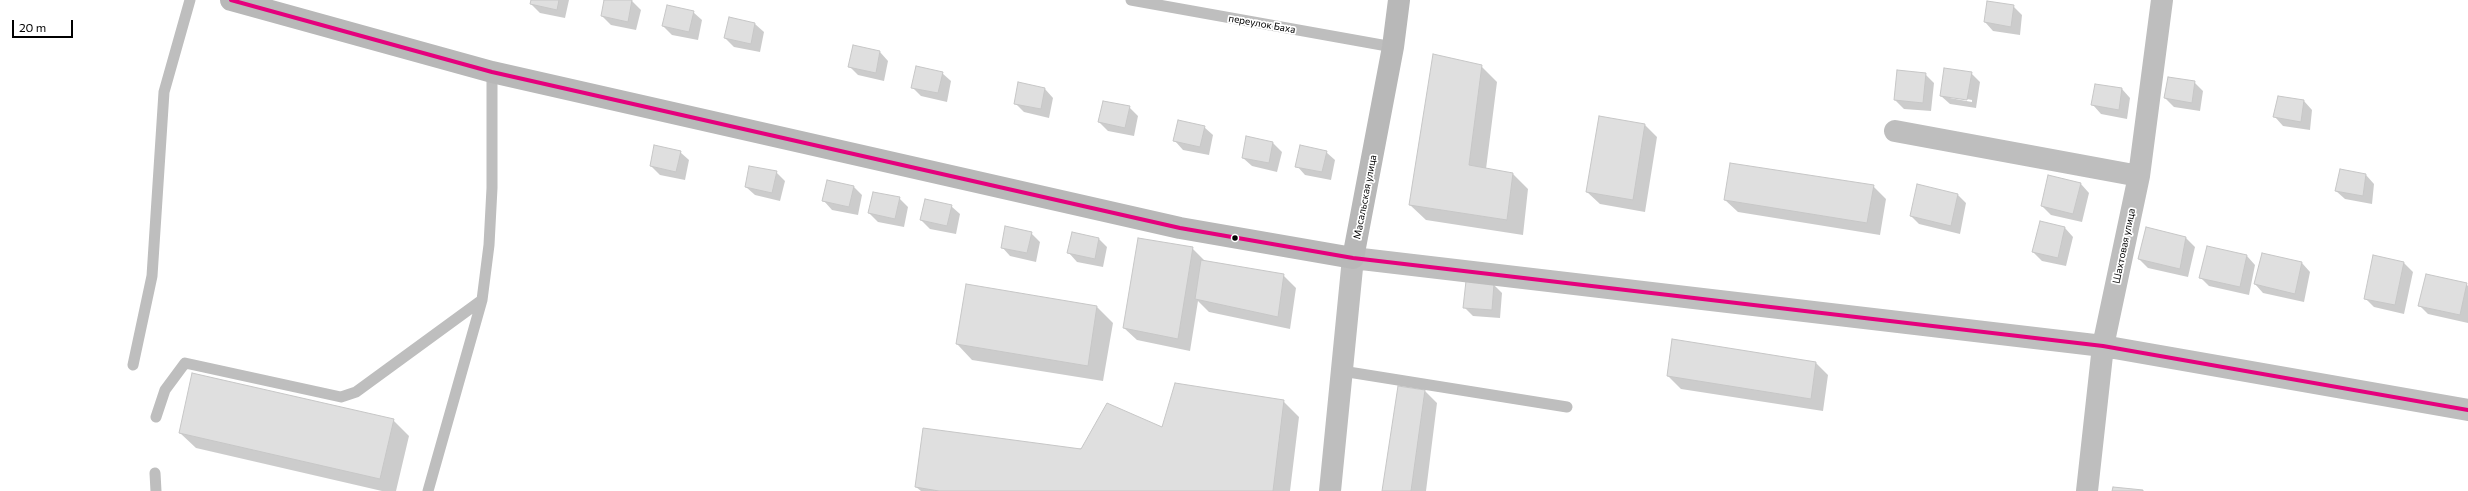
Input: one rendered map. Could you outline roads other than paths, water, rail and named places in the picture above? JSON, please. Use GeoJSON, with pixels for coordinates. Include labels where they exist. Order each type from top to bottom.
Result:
{"type":"FeatureCollection","features":[{"type":"Feature","properties":{"kind":"street"},"geometry":{"type":"LineString","coordinates":[[231,0],[492,72],[1180,228],[1353,258],[2103,346],[2468,410]]}},
{"type":"Feature","properties":{"kind":"street","name":"Масальская улица"},"geometry":{"type":"LineString","coordinates":[[1330,491],[1353,258],[1392,47],[1399,0]]}},
{"type":"Feature","properties":{"kind":"street","name":"Шахтовая улица"},"geometry":{"type":"LineString","coordinates":[[2087,491],[2103,346],[2139,176],[2162,0]]}},
{"type":"Feature","properties":{"kind":"street"},"geometry":{"type":"LineString","coordinates":[[1895,131],[2139,176]]}},
{"type":"Feature","properties":{"kind":"lane"},"geometry":{"type":"LineString","coordinates":[[133,365],[152,276],[164,92],[190,0]]}},
{"type":"Feature","properties":{"kind":"lane","name":"переулок Баха"},"geometry":{"type":"LineString","coordinates":[[1131,0],[1392,47]]}},
{"type":"Feature","properties":{"kind":"lane"},"geometry":{"type":"LineString","coordinates":[[428,491],[482,300],[489,245],[492,188],[492,72]]}},
{"type":"Feature","properties":{"kind":"lane"},"geometry":{"type":"LineString","coordinates":[[156,417],[166,390],[185,363],[341,397],[356,392],[482,300]]}},
{"type":"Feature","properties":{"kind":"lane"},"geometry":{"type":"LineString","coordinates":[[1342,371],[1566,407]]}},
{"type":"Feature","properties":{"kind":"lane"},"geometry":{"type":"LineString","coordinates":[[155,473],[156,491]]}}]}
